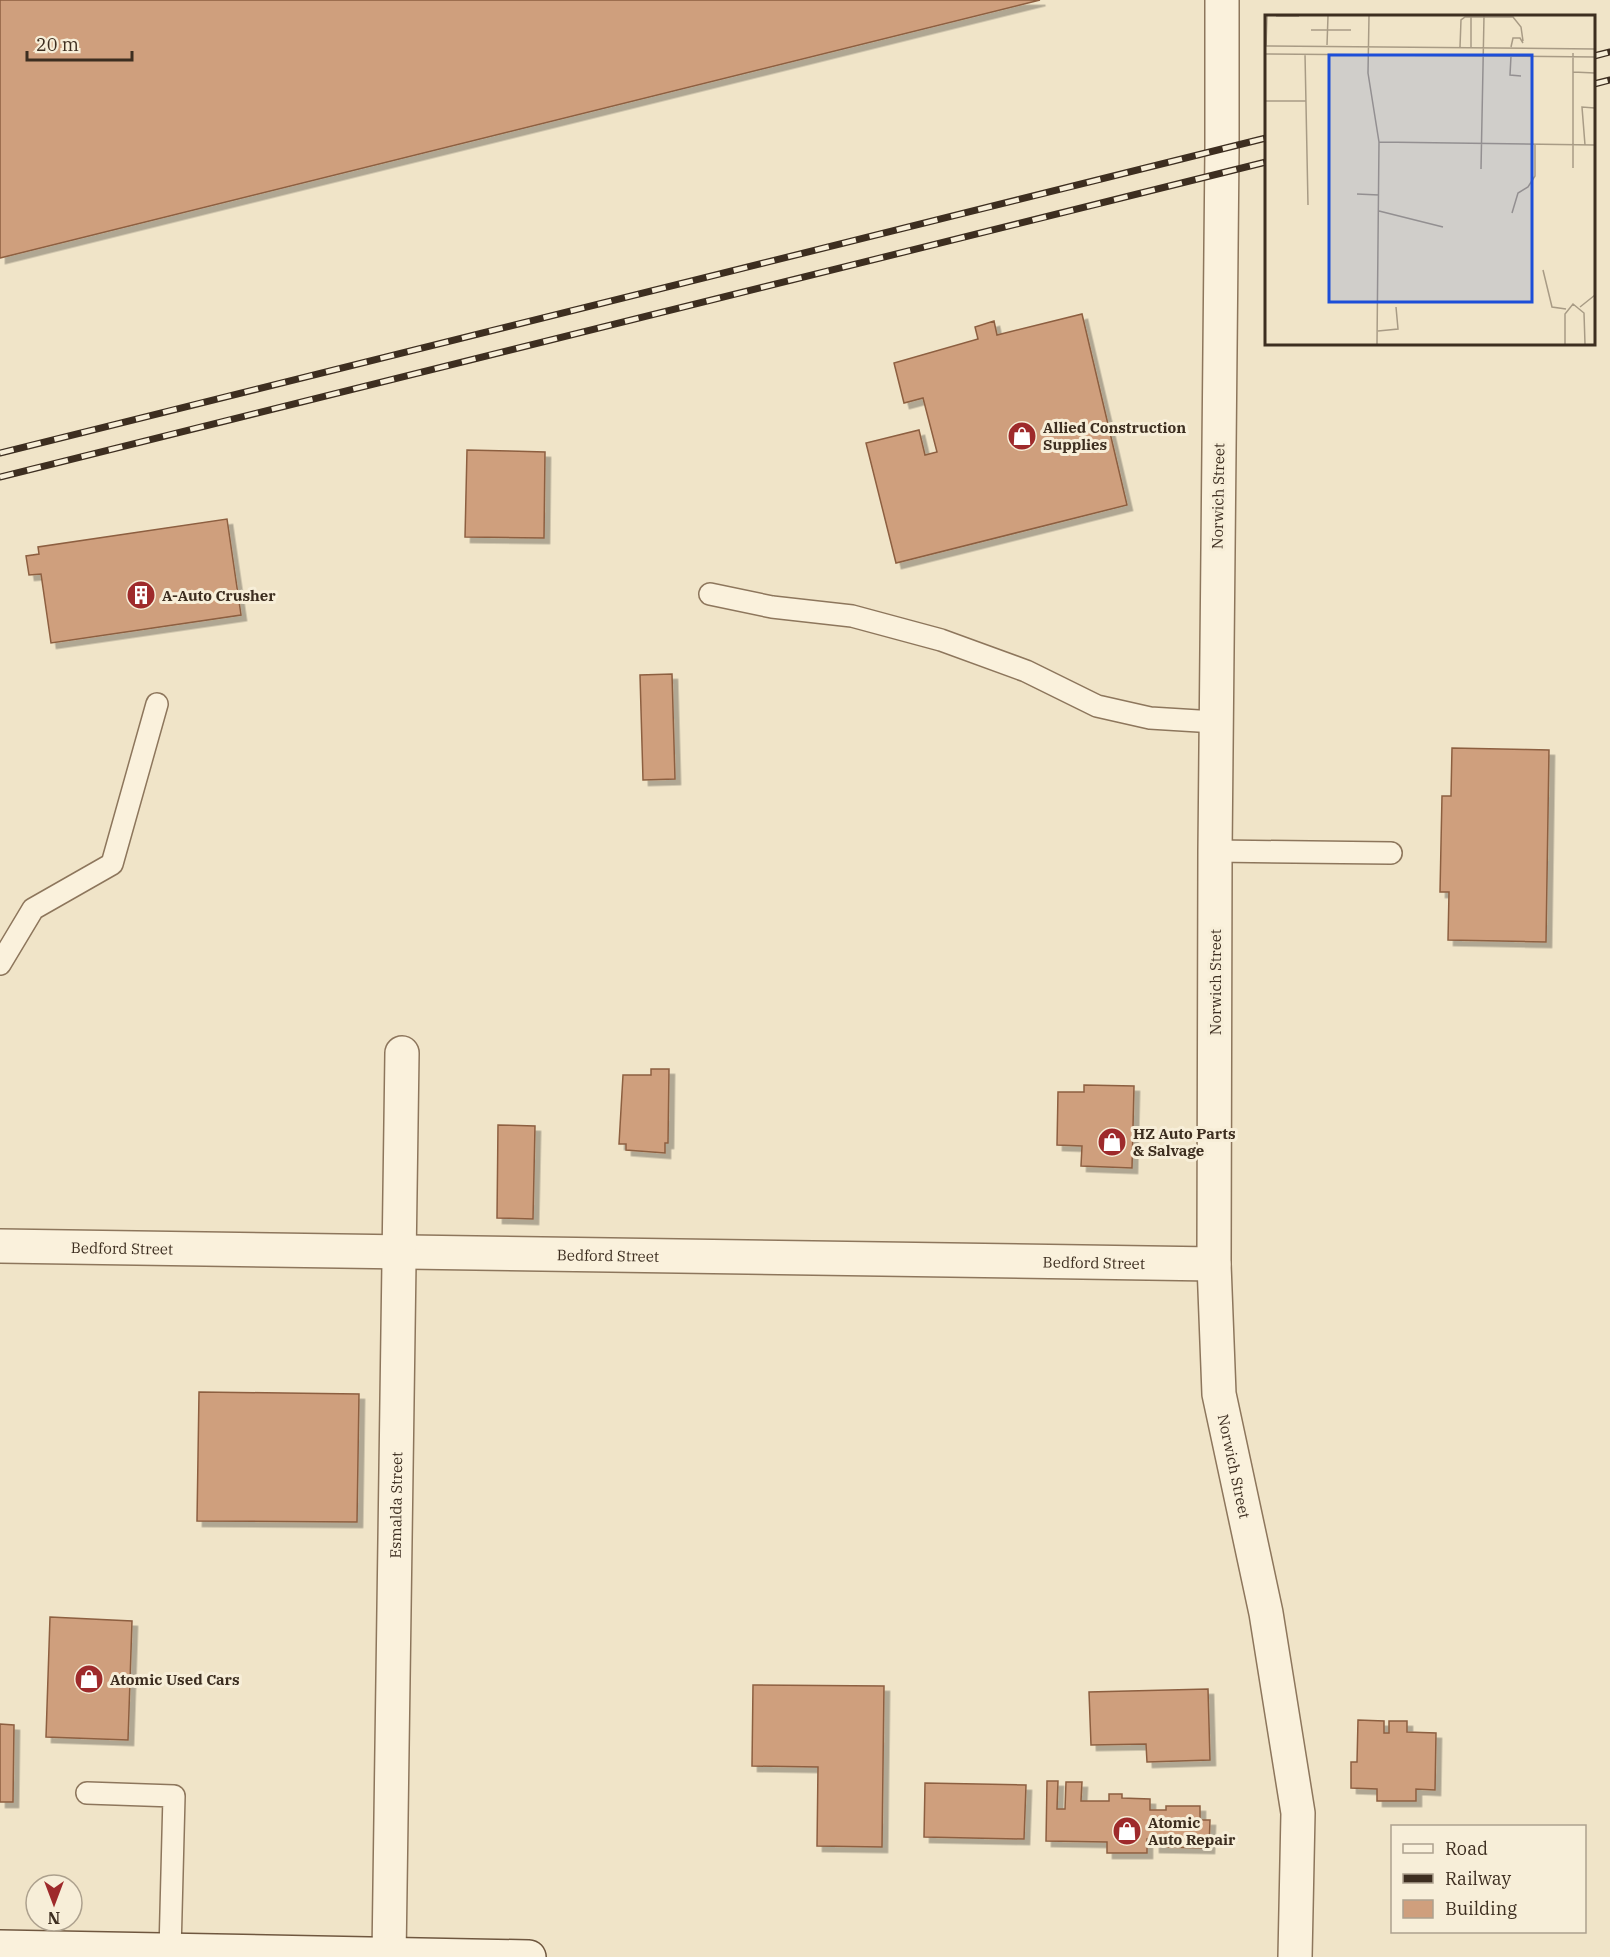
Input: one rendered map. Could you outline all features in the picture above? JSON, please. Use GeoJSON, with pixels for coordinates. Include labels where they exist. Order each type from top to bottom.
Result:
{"type":"FeatureCollection","features":[{"type":"Feature","properties":{"kind":"street","name":"Norwich Street"},"geometry":{"type":"LineString","coordinates":[[1222,0],[1215,722],[1214,1264],[1219,1394],[1266,1613],[1299,1813],[1295,1957]]}},
{"type":"Feature","properties":{"kind":"street","name":"Esmalda Street"},"geometry":{"type":"LineString","coordinates":[[389,1956],[402,1053]]}},
{"type":"Feature","properties":{"kind":"street","name":"Bedford Street"},"geometry":{"type":"LineString","coordinates":[[0,1246],[1214,1264]]}},
{"type":"Feature","properties":{"kind":"street"},"geometry":{"type":"LineString","coordinates":[[0,1947],[529,1957]]}},
{"type":"Feature","properties":{"kind":"lane"},"geometry":{"type":"LineString","coordinates":[[710,594],[772,607],[852,616],[940,640],[1026,671],[1097,706],[1150,718],[1215,722]]}},
{"type":"Feature","properties":{"kind":"lane"},"geometry":{"type":"LineString","coordinates":[[0,964],[33,909],[112,864],[157,704]]}},
{"type":"Feature","properties":{"kind":"lane"},"geometry":{"type":"LineString","coordinates":[[1215,851],[1390,853]]}},
{"type":"Feature","properties":{"kind":"lane"},"geometry":{"type":"LineString","coordinates":[[87,1793],[174,1796],[170,1951]]}},
{"type":"Feature","properties":{"kind":"building"},"geometry":{"type":"Polygon","coordinates":[[[0,0],[1040,0],[0,258],[0,0]]]}},
{"type":"Feature","properties":{"kind":"building","name":"Allied Construction Supplies"},"geometry":{"type":"Polygon","coordinates":[[[1082,314],[1127,505],[896,563],[866,443],[919,430],[925,455],[937,452],[923,398],[904,403],[894,363],[978,339],[975,327],[994,321],[997,335],[1082,314]]]}},
{"type":"Feature","properties":{"kind":"building"},"geometry":{"type":"Polygon","coordinates":[[[467,450],[545,452],[544,538],[465,537],[467,450]]]}},
{"type":"Feature","properties":{"kind":"building","name":"A-Auto Crusher"},"geometry":{"type":"Polygon","coordinates":[[[227,519],[241,615],[51,643],[41,574],[29,575],[26,556],[39,554],[38,547],[227,519]]]}},
{"type":"Feature","properties":{"kind":"building"},"geometry":{"type":"Polygon","coordinates":[[[672,674],[675,779],[643,780],[640,675],[672,674]]]}},
{"type":"Feature","properties":{"kind":"building"},"geometry":{"type":"Polygon","coordinates":[[[1452,748],[1549,750],[1546,942],[1448,940],[1449,892],[1440,892],[1442,796],[1451,796],[1452,748]]]}},
{"type":"Feature","properties":{"kind":"building"},"geometry":{"type":"Polygon","coordinates":[[[651,1069],[669,1069],[668,1143],[665,1143],[665,1153],[626,1150],[626,1144],[619,1144],[623,1075],[651,1075],[651,1069]]]}},
{"type":"Feature","properties":{"kind":"building"},"geometry":{"type":"Polygon","coordinates":[[[1084,1085],[1134,1086],[1132,1168],[1081,1166],[1082,1146],[1057,1145],[1058,1092],[1084,1092],[1084,1085]]]}},
{"type":"Feature","properties":{"kind":"building"},"geometry":{"type":"Polygon","coordinates":[[[498,1125],[535,1126],[533,1219],[497,1218],[498,1125]]]}},
{"type":"Feature","properties":{"kind":"building"},"geometry":{"type":"Polygon","coordinates":[[[199,1392],[359,1394],[357,1522],[197,1521],[199,1392]]]}},
{"type":"Feature","properties":{"kind":"building","name":"Atomic Used Cars"},"geometry":{"type":"Polygon","coordinates":[[[50,1617],[132,1621],[128,1740],[46,1737],[50,1617]]]}},
{"type":"Feature","properties":{"kind":"building"},"geometry":{"type":"Polygon","coordinates":[[[753,1685],[884,1686],[882,1847],[817,1846],[818,1767],[752,1766],[753,1685]]]}},
{"type":"Feature","properties":{"kind":"building"},"geometry":{"type":"Polygon","coordinates":[[[1208,1689],[1210,1760],[1147,1762],[1146,1744],[1091,1745],[1089,1692],[1208,1689]]]}},
{"type":"Feature","properties":{"kind":"building"},"geometry":{"type":"Polygon","coordinates":[[[1358,1720],[1384,1721],[1384,1733],[1389,1733],[1389,1721],[1407,1721],[1407,1732],[1436,1733],[1435,1790],[1416,1789],[1416,1801],[1377,1801],[1377,1789],[1351,1788],[1351,1762],[1357,1762],[1358,1720]]]}},
{"type":"Feature","properties":{"kind":"building"},"geometry":{"type":"Polygon","coordinates":[[[0,1724],[14,1725],[13,1802],[0,1802],[0,1724]]]}},
{"type":"Feature","properties":{"kind":"building"},"geometry":{"type":"Polygon","coordinates":[[[1047,1781],[1058,1781],[1057,1809],[1065,1809],[1066,1782],[1082,1782],[1081,1801],[1109,1801],[1109,1794],[1122,1794],[1122,1798],[1150,1799],[1150,1810],[1166,1810],[1166,1806],[1200,1806],[1200,1820],[1210,1820],[1209,1848],[1154,1847],[1154,1839],[1147,1839],[1147,1853],[1107,1853],[1107,1842],[1046,1841],[1047,1781]]]}},
{"type":"Feature","properties":{"kind":"building"},"geometry":{"type":"Polygon","coordinates":[[[925,1783],[1026,1785],[1024,1839],[924,1837],[925,1783]]]}},
{"type":"Feature","properties":{"kind":"railway"},"geometry":{"type":"LineString","coordinates":[[1595,56],[1610,52]]}},
{"type":"Feature","properties":{"kind":"railway"},"geometry":{"type":"LineString","coordinates":[[1595,84],[1610,80]]}},
{"type":"Feature","properties":{"kind":"railway"},"geometry":{"type":"LineString","coordinates":[[0,453],[1265,138]]}},
{"type":"Feature","properties":{"kind":"railway"},"geometry":{"type":"LineString","coordinates":[[0,477],[1265,162]]}},
{"type":"Feature","properties":{"kind":"place","name":"Allied Construction Supplies"},"geometry":{"type":"Point","coordinates":[1022,436]}},
{"type":"Feature","properties":{"kind":"place","name":"A-Auto Crusher"},"geometry":{"type":"Point","coordinates":[141,595]}},
{"type":"Feature","properties":{"kind":"place","name":"HZ Auto Parts & Salvage"},"geometry":{"type":"Point","coordinates":[1112,1142]}},
{"type":"Feature","properties":{"kind":"place","name":"Atomic Used Cars"},"geometry":{"type":"Point","coordinates":[89,1679]}},
{"type":"Feature","properties":{"kind":"place","name":"Atomic Auto Repair"},"geometry":{"type":"Point","coordinates":[1127,1831]}}]}
